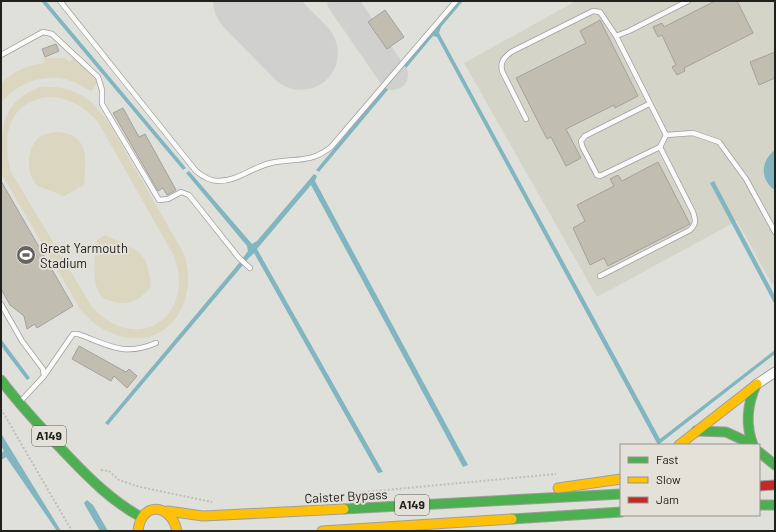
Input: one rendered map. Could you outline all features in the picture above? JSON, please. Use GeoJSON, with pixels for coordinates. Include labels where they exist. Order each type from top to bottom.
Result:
{"type":"FeatureCollection","features":[{"type":"Feature","properties":{"kind":"main road","name":"A149"},"geometry":{"type":"LineString","coordinates":[[1,380],[18,404],[80,467],[116,501],[132,513],[141,517]]}},
{"type":"Feature","properties":{"kind":"main road"},"geometry":{"type":"LineString","coordinates":[[679,444],[757,384]]}},
{"type":"Feature","properties":{"kind":"main road"},"geometry":{"type":"LineString","coordinates":[[752,444],[747,426],[747,412],[750,397],[757,384]]}},
{"type":"Feature","properties":{"kind":"main road"},"geometry":{"type":"LineString","coordinates":[[696,431],[712,429],[726,431],[750,444]]}},
{"type":"Feature","properties":{"kind":"main road"},"geometry":{"type":"LineString","coordinates":[[760,453],[775,465]]}},
{"type":"Feature","properties":{"kind":"main road"},"geometry":{"type":"LineString","coordinates":[[462,502],[620,479]]}},
{"type":"Feature","properties":{"kind":"main road"},"geometry":{"type":"LineString","coordinates":[[760,486],[775,485]]}},
{"type":"Feature","properties":{"kind":"main road","name":"Caister Bypass"},"geometry":{"type":"LineString","coordinates":[[141,517],[151,510],[157,509],[203,516],[620,494]]}},
{"type":"Feature","properties":{"kind":"main road"},"geometry":{"type":"LineString","coordinates":[[760,505],[775,505]]}},
{"type":"Feature","properties":{"kind":"main road"},"geometry":{"type":"LineString","coordinates":[[168,511],[175,519],[178,531]]}},
{"type":"Feature","properties":{"kind":"main road","name":"A149"},"geometry":{"type":"LineString","coordinates":[[322,531],[620,512]]}},
{"type":"Feature","properties":{"kind":"main road"},"geometry":{"type":"LineString","coordinates":[[138,531],[141,517]]}},
{"type":"Feature","properties":{"kind":"street"},"geometry":{"type":"LineString","coordinates":[[757,384],[775,372]]}},
{"type":"Feature","properties":{"kind":"lane"},"geometry":{"type":"LineString","coordinates":[[60,1],[196,171],[205,178],[216,181],[243,176],[267,164],[302,160],[323,154],[331,147],[456,1]]}},
{"type":"Feature","properties":{"kind":"lane"},"geometry":{"type":"LineString","coordinates":[[616,36],[688,1]]}},
{"type":"Feature","properties":{"kind":"lane"},"geometry":{"type":"LineString","coordinates":[[526,119],[502,71],[501,63],[504,58],[511,52],[593,11],[600,12],[616,36],[666,135]]}},
{"type":"Feature","properties":{"kind":"lane"},"geometry":{"type":"LineString","coordinates":[[1,56],[43,32],[52,34],[98,77],[102,90],[102,104],[159,200],[168,199],[181,192],[189,195],[239,258],[250,268]]}},
{"type":"Feature","properties":{"kind":"lane"},"geometry":{"type":"LineString","coordinates":[[649,104],[585,136],[582,140],[582,146],[597,175],[600,176],[660,148],[666,135]]}},
{"type":"Feature","properties":{"kind":"lane"},"geometry":{"type":"LineString","coordinates":[[666,135],[693,133],[719,142],[746,179],[775,232]]}},
{"type":"Feature","properties":{"kind":"lane"},"geometry":{"type":"LineString","coordinates":[[600,276],[690,230],[695,225],[696,220],[693,212],[660,148]]}},
{"type":"Feature","properties":{"kind":"lane"},"geometry":{"type":"LineString","coordinates":[[1,304],[22,341],[43,369],[44,376]]}},
{"type":"Feature","properties":{"kind":"lane"},"geometry":{"type":"LineString","coordinates":[[18,404],[44,376],[73,334],[78,334],[120,350],[135,349],[156,343]]}},
{"type":"Feature","properties":{"kind":"path"},"geometry":{"type":"LineString","coordinates":[[1,409],[72,531]]}},
{"type":"Feature","properties":{"kind":"path"},"geometry":{"type":"LineString","coordinates":[[80,467],[109,471],[119,480],[163,493],[214,502]]}},
{"type":"Feature","properties":{"kind":"path"},"geometry":{"type":"LineString","coordinates":[[344,494],[563,473]]}},
{"type":"Feature","properties":{"kind":"shaded area"},"geometry":{"type":"Polygon","coordinates":[[[576,1],[775,1],[775,283],[772,284],[737,221],[597,297],[464,63],[576,1]]]}},
{"type":"Feature","properties":{"kind":"shaded area"},"geometry":{"type":"Polygon","coordinates":[[[44,58],[65,58],[69,62],[74,58],[98,82],[91,91],[65,79],[38,79],[14,91],[1,103],[1,83],[21,70],[32,65],[44,63],[44,58]]]}},
{"type":"Feature","properties":{"kind":"shaded area"},"geometry":{"type":"Polygon","coordinates":[[[40,87],[62,88],[80,94],[95,106],[109,123],[184,254],[188,273],[187,291],[182,308],[173,322],[161,332],[146,338],[128,338],[105,330],[86,316],[80,309],[4,178],[1,171],[1,143],[3,130],[10,109],[27,93],[40,87]],[[47,97],[33,101],[23,107],[15,115],[10,124],[7,147],[11,172],[92,307],[110,321],[127,328],[144,328],[158,323],[170,312],[177,297],[179,278],[174,256],[98,122],[82,107],[55,97],[47,97]]]}},
{"type":"Feature","properties":{"kind":"shaded area"},"geometry":{"type":"Polygon","coordinates":[[[56,132],[75,137],[81,143],[85,158],[84,185],[64,196],[38,186],[31,175],[29,168],[30,153],[36,140],[43,135],[56,132]]]}},
{"type":"Feature","properties":{"kind":"shaded area"},"geometry":{"type":"Polygon","coordinates":[[[105,235],[132,247],[143,257],[149,273],[151,286],[143,295],[134,301],[128,303],[117,303],[107,300],[99,293],[94,274],[95,253],[97,240],[105,235]]]}},
{"type":"Feature","properties":{"kind":"water"},"geometry":{"type":"Polygon","coordinates":[[[41,1],[46,1],[186,168],[183,170],[41,1]]]}},
{"type":"Feature","properties":{"kind":"water"},"geometry":{"type":"Polygon","coordinates":[[[457,1],[463,1],[441,27],[439,33],[660,439],[775,350],[775,354],[657,444],[437,37],[433,36],[319,172],[316,170],[457,1]]]}},
{"type":"Feature","properties":{"kind":"water"},"geometry":{"type":"Polygon","coordinates":[[[775,150],[775,190],[770,186],[764,176],[764,165],[770,154],[775,150]]]}},
{"type":"Feature","properties":{"kind":"water"},"geometry":{"type":"Polygon","coordinates":[[[189,171],[252,244],[257,241],[314,174],[317,176],[315,181],[468,465],[463,467],[311,185],[257,249],[383,472],[378,473],[254,253],[245,262],[242,259],[248,251],[247,246],[186,173],[189,171]]]}},
{"type":"Feature","properties":{"kind":"water"},"geometry":{"type":"Polygon","coordinates":[[[714,181],[775,296],[775,305],[710,183],[714,181]]]}},
{"type":"Feature","properties":{"kind":"water"},"geometry":{"type":"Polygon","coordinates":[[[240,262],[243,265],[108,425],[105,423],[240,262]]]}},
{"type":"Feature","properties":{"kind":"water"},"geometry":{"type":"Polygon","coordinates":[[[1,339],[30,378],[27,380],[4,350],[1,345],[1,339]]]}},
{"type":"Feature","properties":{"kind":"water"},"geometry":{"type":"Polygon","coordinates":[[[1,433],[61,531],[57,531],[6,457],[1,460],[1,453],[4,451],[1,446],[1,433]]]}},
{"type":"Feature","properties":{"kind":"water"},"geometry":{"type":"Polygon","coordinates":[[[87,500],[93,505],[108,531],[100,531],[84,503],[87,500]]]}},
{"type":"Feature","properties":{"kind":"building"},"geometry":{"type":"Polygon","coordinates":[[[715,1],[737,1],[753,33],[684,68],[685,71],[677,75],[672,67],[676,65],[662,35],[658,37],[653,27],[662,23],[664,27],[715,1]]]}},
{"type":"Feature","properties":{"kind":"building"},"geometry":{"type":"Polygon","coordinates":[[[385,10],[404,37],[387,49],[368,22],[385,10]]]}},
{"type":"Feature","properties":{"kind":"building"},"geometry":{"type":"Polygon","coordinates":[[[600,20],[638,96],[615,108],[614,105],[566,129],[581,158],[566,166],[551,137],[547,139],[516,78],[586,43],[580,31],[600,20]]]}},
{"type":"Feature","properties":{"kind":"building"},"geometry":{"type":"Polygon","coordinates":[[[56,44],[59,51],[45,57],[42,49],[56,44]]]}},
{"type":"Feature","properties":{"kind":"building"},"geometry":{"type":"Polygon","coordinates":[[[775,52],[775,78],[759,85],[750,62],[775,52]]]}},
{"type":"Feature","properties":{"kind":"building"},"geometry":{"type":"Polygon","coordinates":[[[123,108],[139,137],[145,134],[176,190],[167,195],[163,188],[158,191],[113,113],[123,108]]]}},
{"type":"Feature","properties":{"kind":"building"},"geometry":{"type":"Polygon","coordinates":[[[658,162],[690,224],[608,266],[604,258],[590,265],[573,228],[585,221],[577,205],[614,186],[610,179],[618,175],[622,181],[658,162]]]}},
{"type":"Feature","properties":{"kind":"building","name":"Great Yarmouth Stadium"},"geometry":{"type":"Polygon","coordinates":[[[1,181],[73,306],[37,328],[35,324],[27,329],[24,316],[10,305],[1,289],[1,181]]]}},
{"type":"Feature","properties":{"kind":"building"},"geometry":{"type":"Polygon","coordinates":[[[79,346],[126,372],[129,369],[137,376],[127,388],[114,376],[111,381],[72,359],[79,346]]]}},
{"type":"Feature","properties":{"kind":"taxiway"},"geometry":{"type":"LineString","coordinates":[[342,1],[393,75]]}},
{"type":"Feature","properties":{"kind":"runway"},"geometry":{"type":"LineString","coordinates":[[250,1],[301,53]]}},
{"type":"Feature","properties":{"kind":"traffic: fast"},"geometry":{"type":"LineString","coordinates":[[1,380],[33,419],[102,490],[141,517]]}},
{"type":"Feature","properties":{"kind":"traffic: fast"},"geometry":{"type":"LineString","coordinates":[[753,444],[750,437],[748,415],[756,385]]}},
{"type":"Feature","properties":{"kind":"traffic: fast"},"geometry":{"type":"LineString","coordinates":[[696,431],[726,432],[752,444]]}},
{"type":"Feature","properties":{"kind":"traffic: fast"},"geometry":{"type":"LineString","coordinates":[[760,453],[775,465]]}},
{"type":"Feature","properties":{"kind":"traffic: fast"},"geometry":{"type":"LineString","coordinates":[[344,509],[620,494]]}},
{"type":"Feature","properties":{"kind":"traffic: fast"},"geometry":{"type":"LineString","coordinates":[[760,505],[775,505]]}},
{"type":"Feature","properties":{"kind":"traffic: fast"},"geometry":{"type":"LineString","coordinates":[[512,519],[620,512]]}},
{"type":"Feature","properties":{"kind":"traffic: slow"},"geometry":{"type":"LineString","coordinates":[[680,444],[757,384]]}},
{"type":"Feature","properties":{"kind":"traffic: slow"},"geometry":{"type":"LineString","coordinates":[[558,488],[620,479]]}},
{"type":"Feature","properties":{"kind":"traffic: slow"},"geometry":{"type":"LineString","coordinates":[[138,531],[140,521],[145,514],[150,510],[156,509],[169,515],[174,522],[177,531]]}},
{"type":"Feature","properties":{"kind":"traffic: slow"},"geometry":{"type":"LineString","coordinates":[[168,511],[203,516],[344,509]]}},
{"type":"Feature","properties":{"kind":"traffic: slow"},"geometry":{"type":"LineString","coordinates":[[322,531],[512,519]]}},
{"type":"Feature","properties":{"kind":"traffic: jam"},"geometry":{"type":"LineString","coordinates":[[760,486],[775,485]]}},
{"type":"Feature","properties":{"kind":"place","name":"Great Yarmouth Stadium"},"geometry":{"type":"Point","coordinates":[26,255]}}]}
